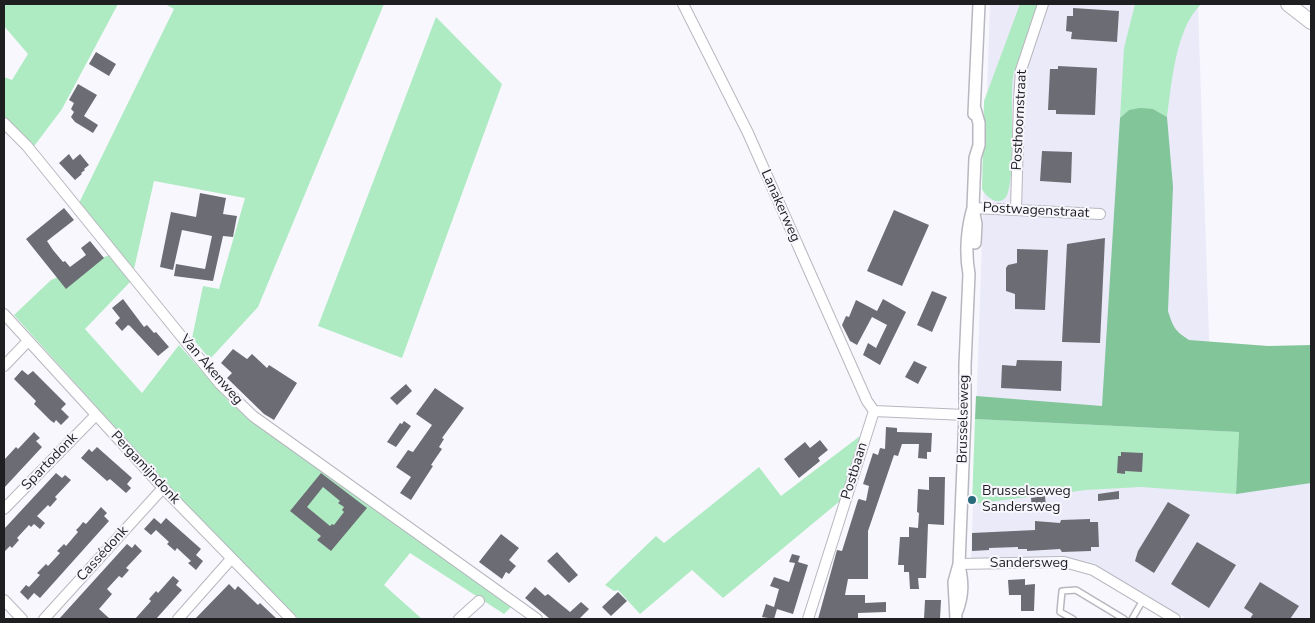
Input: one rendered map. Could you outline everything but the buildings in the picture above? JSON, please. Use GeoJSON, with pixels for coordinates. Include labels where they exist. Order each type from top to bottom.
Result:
{"type":"FeatureCollection","features":[{"type":"Feature","properties":{"kind":"main road"},"geometry":{"type":"LineString","coordinates":[[1288,4],[1311,22]]}},
{"type":"Feature","properties":{"kind":"main road"},"geometry":{"type":"LineString","coordinates":[[1298,4],[1311,11]]}},
{"type":"Feature","properties":{"kind":"street","name":"Lanakerweg"},"geometry":{"type":"LineString","coordinates":[[683,4],[748,133],[864,394],[874,410]]}},
{"type":"Feature","properties":{"kind":"street","name":"Brusselseweg"},"geometry":{"type":"LineString","coordinates":[[956,616],[954,582],[959,564],[965,414],[969,274],[967,263],[968,223],[973,208],[975,158],[978,145],[978,123],[975,109],[979,4]]}},
{"type":"Feature","properties":{"kind":"street","name":"Posthoornstraat"},"geometry":{"type":"LineString","coordinates":[[1016,209],[1018,101],[1021,70],[1043,4]]}},
{"type":"Feature","properties":{"kind":"street","name":"Van Akenweg"},"geometry":{"type":"LineString","coordinates":[[4,123],[27,146],[220,384],[253,416],[537,619]]}},
{"type":"Feature","properties":{"kind":"street","name":"Postwagenstraat"},"geometry":{"type":"LineString","coordinates":[[973,208],[1100,214]]}},
{"type":"Feature","properties":{"kind":"street","name":"Pergamijndonk"},"geometry":{"type":"LineString","coordinates":[[4,314],[162,488],[291,619]]}},
{"type":"Feature","properties":{"kind":"street"},"geometry":{"type":"LineString","coordinates":[[4,366],[28,341]]}},
{"type":"Feature","properties":{"kind":"street"},"geometry":{"type":"LineString","coordinates":[[874,410],[965,414]]}},
{"type":"Feature","properties":{"kind":"street","name":"Postbaan"},"geometry":{"type":"LineString","coordinates":[[808,619],[874,410]]}},
{"type":"Feature","properties":{"kind":"street","name":"Spartodonk"},"geometry":{"type":"LineString","coordinates":[[4,509],[96,414]]}},
{"type":"Feature","properties":{"kind":"street","name":"Cassédonk"},"geometry":{"type":"LineString","coordinates":[[44,619],[162,488]]}},
{"type":"Feature","properties":{"kind":"street"},"geometry":{"type":"LineString","coordinates":[[178,619],[231,559]]}},
{"type":"Feature","properties":{"kind":"street","name":"Sandersweg"},"geometry":{"type":"LineString","coordinates":[[959,564],[1064,562],[1093,570],[1175,619]]}},
{"type":"Feature","properties":{"kind":"street"},"geometry":{"type":"LineString","coordinates":[[4,600],[22,619]]}},
{"type":"Feature","properties":{"kind":"street"},"geometry":{"type":"LineString","coordinates":[[459,619],[478,601]]}},
{"type":"Feature","properties":{"kind":"lane"},"geometry":{"type":"LineString","coordinates":[[1073,619],[1060,612],[1062,591],[1076,590],[1124,619]]}},
{"type":"Feature","properties":{"kind":"lane"},"geometry":{"type":"LineString","coordinates":[[1132,619],[1143,600]]}},
{"type":"Feature","properties":{"kind":"shaded area"},"geometry":{"type":"Polygon","coordinates":[[[990,4],[1198,4],[1211,397],[1311,419],[1311,619],[1187,619],[1089,564],[971,562],[990,4]]]}},
{"type":"Feature","properties":{"kind":"green space"},"geometry":{"type":"Polygon","coordinates":[[[4,4],[118,4],[62,109],[32,149],[4,121],[4,77],[12,80],[28,54],[4,26],[4,4]]]}},
{"type":"Feature","properties":{"kind":"green space"},"geometry":{"type":"Polygon","coordinates":[[[165,4],[384,4],[258,307],[210,359],[192,338],[203,286],[219,289],[245,198],[154,181],[134,269],[79,203],[174,9],[165,4]]]}},
{"type":"Feature","properties":{"kind":"green space"},"geometry":{"type":"Polygon","coordinates":[[[1020,4],[1038,4],[1013,77],[1012,159],[1009,189],[1003,200],[996,201],[989,198],[982,189],[984,101],[1020,4]]]}},
{"type":"Feature","properties":{"kind":"green space"},"geometry":{"type":"Polygon","coordinates":[[[1135,4],[1201,4],[1192,15],[1180,42],[1173,73],[1167,117],[1153,109],[1129,110],[1120,118],[1124,48],[1135,4]]]}},
{"type":"Feature","properties":{"kind":"green space"},"geometry":{"type":"Polygon","coordinates":[[[436,17],[502,84],[402,358],[318,326],[436,17]]]}},
{"type":"Feature","properties":{"kind":"green space"},"geometry":{"type":"Polygon","coordinates":[[[1140,108],[1153,109],[1167,117],[1173,187],[1168,311],[1173,325],[1189,340],[1268,346],[1311,345],[1311,483],[1236,494],[1239,432],[975,419],[976,396],[1102,406],[1120,118],[1129,110],[1140,108]]]}},
{"type":"Feature","properties":{"kind":"green space"},"geometry":{"type":"Polygon","coordinates":[[[109,255],[131,281],[85,329],[142,393],[179,345],[230,403],[511,607],[504,614],[410,553],[384,585],[422,619],[299,619],[192,513],[14,315],[51,280],[109,255]]]}},
{"type":"Feature","properties":{"kind":"green space"},"geometry":{"type":"Polygon","coordinates":[[[975,419],[1239,432],[1236,494],[1141,487],[1086,490],[972,504],[975,419]]]}},
{"type":"Feature","properties":{"kind":"green space"},"geometry":{"type":"Polygon","coordinates":[[[860,436],[840,501],[723,598],[692,570],[640,614],[618,590],[614,591],[605,585],[656,536],[664,543],[759,467],[781,496],[860,436]]]}},
{"type":"Feature","properties":{"kind":"place","name":"Brusselseweg Sandersweg"},"geometry":{"type":"Point","coordinates":[972,500]}}]}
